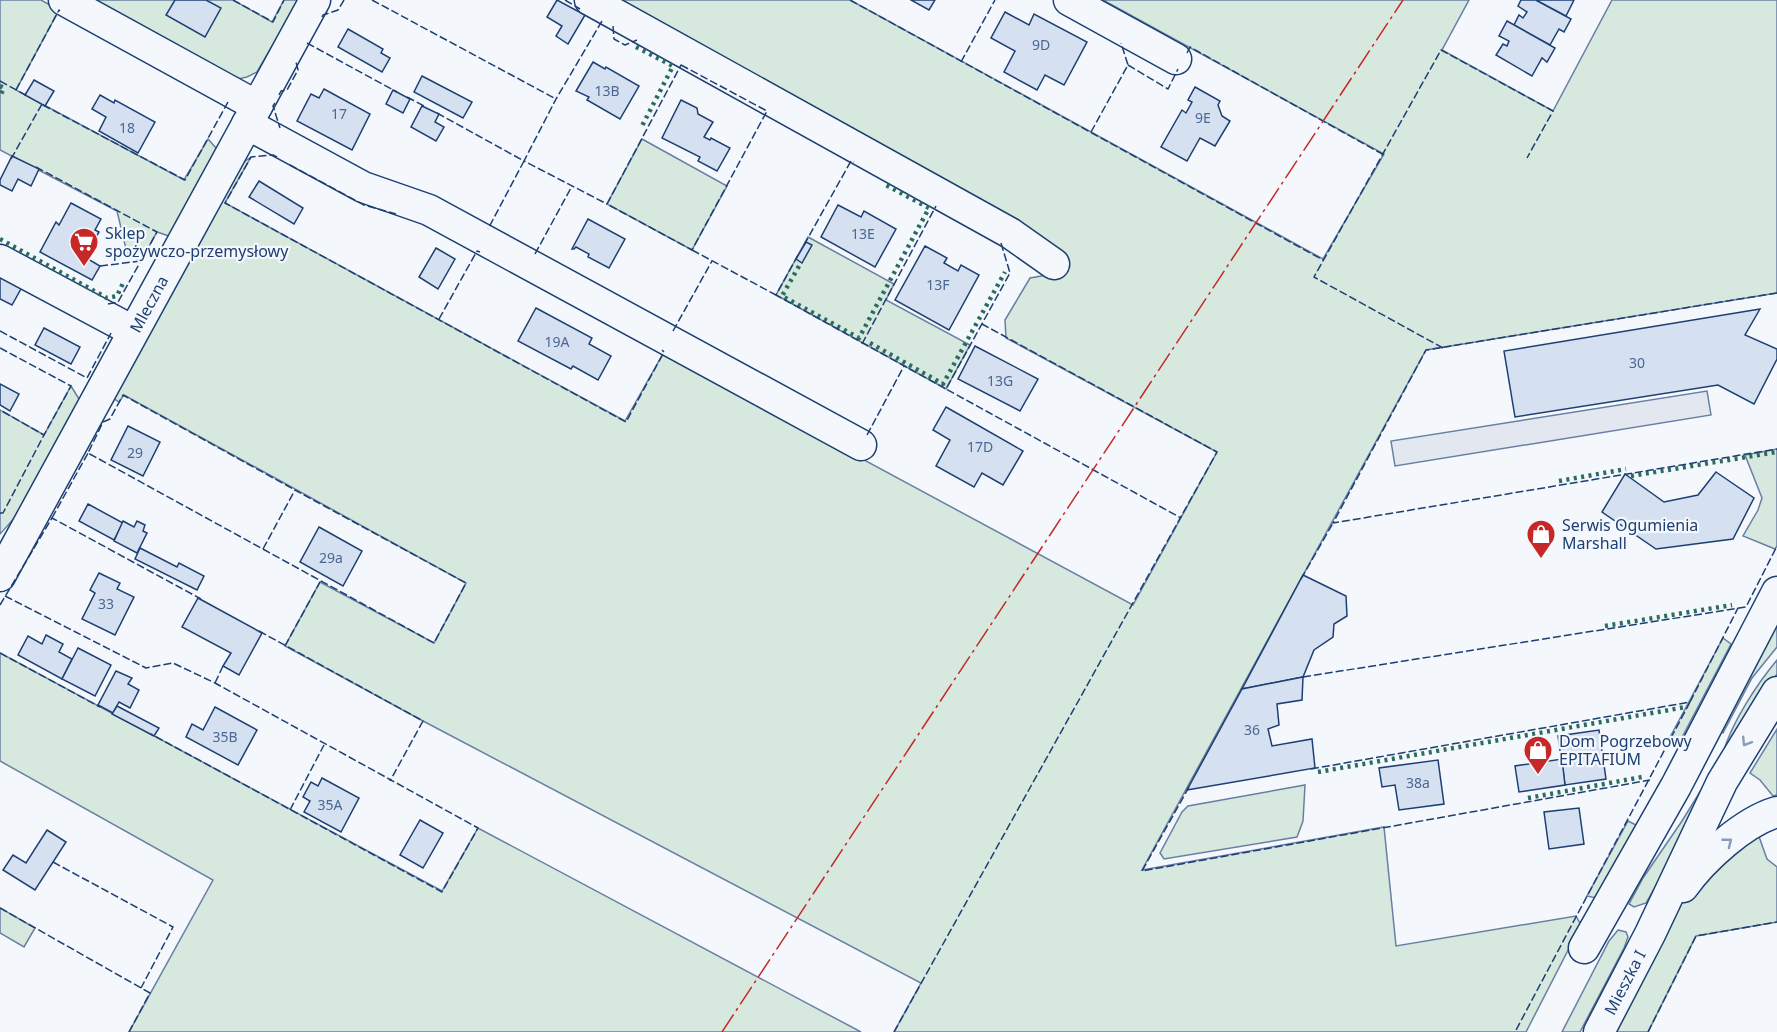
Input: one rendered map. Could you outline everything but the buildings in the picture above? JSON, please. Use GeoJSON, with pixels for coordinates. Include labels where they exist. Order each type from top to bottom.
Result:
{"type":"FeatureCollection","features":[{"type":"Feature","properties":{"kind":"street"},"geometry":{"type":"LineString","coordinates":[[64,0],[252,115],[363,187],[429,210],[861,445]]}},
{"type":"Feature","properties":{"kind":"street","name":"Mleczna"},"geometry":{"type":"LineString","coordinates":[[0,576],[8,544],[133,331],[315,0]]}},
{"type":"Feature","properties":{"kind":"street"},"geometry":{"type":"LineString","coordinates":[[590,0],[1010,233],[1054,264]]}},
{"type":"Feature","properties":{"kind":"street"},"geometry":{"type":"LineString","coordinates":[[1069,0],[1176,59]]}},
{"type":"Feature","properties":{"kind":"street"},"geometry":{"type":"LineString","coordinates":[[0,260],[133,331]]}},
{"type":"Feature","properties":{"kind":"street"},"geometry":{"type":"LineString","coordinates":[[1584,948],[1676,786],[1777,592]]}},
{"type":"Feature","properties":{"kind":"street"},"geometry":{"type":"LineString","coordinates":[[1650,934],[1722,782],[1777,692]]}},
{"type":"Feature","properties":{"kind":"street"},"geometry":{"type":"LineString","coordinates":[[1650,934],[1688,880],[1701,866],[1744,829],[1777,812]]}},
{"type":"Feature","properties":{"kind":"street"},"geometry":{"type":"LineString","coordinates":[[1606,911],[1650,934]]}},
{"type":"Feature","properties":{"kind":"street","name":"Mieszka I"},"geometry":{"type":"LineString","coordinates":[[1599,1032],[1650,934]]}},
{"type":"Feature","properties":{"kind":"shaded area"},"geometry":{"type":"Polygon","coordinates":[[[0,0],[41,0],[59,10],[16,90],[184,180],[208,139],[216,148],[214,157],[169,236],[157,232],[141,261],[127,253],[117,211],[0,150],[0,0]]]}},
{"type":"Feature","properties":{"kind":"shaded area"},"geometry":{"type":"Polygon","coordinates":[[[95,0],[233,0],[272,22],[284,0],[299,0],[257,72],[238,79],[95,0]]]}},
{"type":"Feature","properties":{"kind":"shaded area"},"geometry":{"type":"Polygon","coordinates":[[[606,0],[850,0],[1323,259],[1384,154],[1103,0],[1469,0],[1442,50],[1553,111],[1612,0],[1777,0],[1777,293],[1426,350],[1142,870],[1384,827],[1396,946],[1576,916],[1581,925],[1526,1032],[894,1032],[921,983],[285,646],[320,582],[434,643],[466,583],[124,395],[119,402],[113,398],[237,167],[251,157],[225,203],[625,421],[664,352],[1133,605],[1217,452],[1006,338],[1005,320],[1030,278],[1047,275],[1059,256],[606,0]]]}},
{"type":"Feature","properties":{"kind":"shaded area"},"geometry":{"type":"Polygon","coordinates":[[[642,139],[727,186],[692,250],[607,204],[642,139]]]}},
{"type":"Feature","properties":{"kind":"shaded area"},"geometry":{"type":"Polygon","coordinates":[[[808,237],[894,284],[886,300],[970,345],[946,389],[776,295],[808,237]]]}},
{"type":"Feature","properties":{"kind":"shaded area"},"geometry":{"type":"Polygon","coordinates":[[[71,386],[79,399],[77,409],[19,513],[0,534],[0,410],[44,435],[71,386]]]}},
{"type":"Feature","properties":{"kind":"shaded area"},"geometry":{"type":"Polygon","coordinates":[[[1707,391],[1711,415],[1395,466],[1391,441],[1707,391]]]}},
{"type":"Feature","properties":{"kind":"shaded area"},"geometry":{"type":"Polygon","coordinates":[[[1777,449],[1777,546],[1775,549],[1743,536],[1762,498],[1745,455],[1777,449]]]}},
{"type":"Feature","properties":{"kind":"shaded area"},"geometry":{"type":"Polygon","coordinates":[[[1777,613],[1777,647],[1752,678],[1723,733],[1717,729],[1777,613]]]}},
{"type":"Feature","properties":{"kind":"shaded area"},"geometry":{"type":"Polygon","coordinates":[[[1723,638],[1731,644],[1679,743],[1669,739],[1723,638]]]}},
{"type":"Feature","properties":{"kind":"shaded area"},"geometry":{"type":"Polygon","coordinates":[[[0,653],[442,891],[478,828],[861,1032],[129,1032],[213,880],[0,761],[0,653]]]}},
{"type":"Feature","properties":{"kind":"shaded area"},"geometry":{"type":"Polygon","coordinates":[[[1777,660],[1777,674],[1727,760],[1723,753],[1732,729],[1753,692],[1777,660]]]}},
{"type":"Feature","properties":{"kind":"shaded area"},"geometry":{"type":"Polygon","coordinates":[[[1777,729],[1777,795],[1773,796],[1760,780],[1750,773],[1777,729]]]}},
{"type":"Feature","properties":{"kind":"shaded area"},"geometry":{"type":"Polygon","coordinates":[[[1706,782],[1713,786],[1646,903],[1634,907],[1629,904],[1643,878],[1706,782]]]}},
{"type":"Feature","properties":{"kind":"shaded area"},"geometry":{"type":"Polygon","coordinates":[[[1305,785],[1303,821],[1297,837],[1164,859],[1160,853],[1182,812],[1188,806],[1305,785]]]}},
{"type":"Feature","properties":{"kind":"shaded area"},"geometry":{"type":"Polygon","coordinates":[[[1628,821],[1640,827],[1596,898],[1587,896],[1628,821]]]}},
{"type":"Feature","properties":{"kind":"shaded area"},"geometry":{"type":"Polygon","coordinates":[[[1757,831],[1767,859],[1777,867],[1777,922],[1696,936],[1648,1032],[1616,1032],[1681,904],[1696,885],[1757,831]]]}},
{"type":"Feature","properties":{"kind":"shaded area"},"geometry":{"type":"Polygon","coordinates":[[[0,908],[35,928],[24,947],[0,933],[0,908]]]}},
{"type":"Feature","properties":{"kind":"shaded area"},"geometry":{"type":"Polygon","coordinates":[[[1618,930],[1626,932],[1628,937],[1624,948],[1580,1032],[1562,1032],[1609,941],[1618,930]]]}},
{"type":"Feature","properties":{"kind":"hedge"},"geometry":{"type":"LineString","coordinates":[[636,47],[673,66],[642,126]]}},
{"type":"Feature","properties":{"kind":"hedge"},"geometry":{"type":"LineString","coordinates":[[0,86],[4,88],[0,96]]}},
{"type":"Feature","properties":{"kind":"hedge"},"geometry":{"type":"LineString","coordinates":[[799,266],[782,296],[859,338],[929,208],[884,184]]}},
{"type":"Feature","properties":{"kind":"hedge"},"geometry":{"type":"LineString","coordinates":[[0,239],[107,298],[117,296],[124,281]]}},
{"type":"Feature","properties":{"kind":"hedge"},"geometry":{"type":"LineString","coordinates":[[870,343],[943,384],[1005,272]]}},
{"type":"Feature","properties":{"kind":"hedge"},"geometry":{"type":"LineString","coordinates":[[1631,476],[1777,452]]}},
{"type":"Feature","properties":{"kind":"hedge"},"geometry":{"type":"LineString","coordinates":[[1559,481],[1626,469]]}},
{"type":"Feature","properties":{"kind":"hedge"},"geometry":{"type":"LineString","coordinates":[[1605,626],[1732,605]]}},
{"type":"Feature","properties":{"kind":"hedge"},"geometry":{"type":"LineString","coordinates":[[1318,772],[1686,707]]}},
{"type":"Feature","properties":{"kind":"hedge"},"geometry":{"type":"LineString","coordinates":[[1528,798],[1642,777]]}},
{"type":"Feature","properties":{"kind":"fence"},"geometry":{"type":"LineString","coordinates":[[233,0],[273,22],[284,0]]}},
{"type":"Feature","properties":{"kind":"fence"},"geometry":{"type":"LineString","coordinates":[[322,17],[338,10],[344,0]]}},
{"type":"Feature","properties":{"kind":"fence"},"geometry":{"type":"LineString","coordinates":[[372,0],[556,99]]}},
{"type":"Feature","properties":{"kind":"fence"},"geometry":{"type":"LineString","coordinates":[[565,0],[580,9]]}},
{"type":"Feature","properties":{"kind":"fence"},"geometry":{"type":"LineString","coordinates":[[850,0],[1323,260]]}},
{"type":"Feature","properties":{"kind":"fence"},"geometry":{"type":"LineString","coordinates":[[961,62],[995,0]]}},
{"type":"Feature","properties":{"kind":"fence"},"geometry":{"type":"LineString","coordinates":[[16,90],[60,11]]}},
{"type":"Feature","properties":{"kind":"fence"},"geometry":{"type":"LineString","coordinates":[[602,21],[556,99],[524,161],[607,204]]}},
{"type":"Feature","properties":{"kind":"fence"},"geometry":{"type":"LineString","coordinates":[[613,26],[614,39],[625,45],[637,40]]}},
{"type":"Feature","properties":{"kind":"fence"},"geometry":{"type":"LineString","coordinates":[[307,43],[397,92]]}},
{"type":"Feature","properties":{"kind":"fence"},"geometry":{"type":"LineString","coordinates":[[1091,132],[1128,65],[1121,43]]}},
{"type":"Feature","properties":{"kind":"fence"},"geometry":{"type":"LineString","coordinates":[[1187,53],[1190,47],[1384,155]]}},
{"type":"Feature","properties":{"kind":"fence"},"geometry":{"type":"LineString","coordinates":[[1443,348],[1314,277],[1441,50],[1553,111],[1527,158]]}},
{"type":"Feature","properties":{"kind":"fence"},"geometry":{"type":"LineString","coordinates":[[279,95],[281,91],[287,90],[298,70],[296,62]]}},
{"type":"Feature","properties":{"kind":"fence"},"geometry":{"type":"LineString","coordinates":[[681,65],[767,111],[692,250],[607,204],[681,65]]}},
{"type":"Feature","properties":{"kind":"fence"},"geometry":{"type":"LineString","coordinates":[[1128,65],[1168,89],[1178,69]]}},
{"type":"Feature","properties":{"kind":"fence"},"geometry":{"type":"LineString","coordinates":[[0,81],[29,97]]}},
{"type":"Feature","properties":{"kind":"fence"},"geometry":{"type":"LineString","coordinates":[[407,97],[426,107]]}},
{"type":"Feature","properties":{"kind":"fence"},"geometry":{"type":"LineString","coordinates":[[43,105],[185,180],[228,102]]}},
{"type":"Feature","properties":{"kind":"fence"},"geometry":{"type":"LineString","coordinates":[[11,159],[42,104],[40,103]]}},
{"type":"Feature","properties":{"kind":"fence"},"geometry":{"type":"LineString","coordinates":[[275,103],[273,106],[280,128]]}},
{"type":"Feature","properties":{"kind":"fence"},"geometry":{"type":"LineString","coordinates":[[437,113],[524,161],[488,229]]}},
{"type":"Feature","properties":{"kind":"fence"},"geometry":{"type":"LineString","coordinates":[[277,157],[273,155],[251,157],[225,203],[626,422],[664,352],[662,350]]}},
{"type":"Feature","properties":{"kind":"fence"},"geometry":{"type":"LineString","coordinates":[[804,245],[851,161],[854,162]]}},
{"type":"Feature","properties":{"kind":"fence"},"geometry":{"type":"LineString","coordinates":[[290,165],[364,205],[396,214]]}},
{"type":"Feature","properties":{"kind":"fence"},"geometry":{"type":"LineString","coordinates":[[36,167],[157,232],[118,302],[108,304]]}},
{"type":"Feature","properties":{"kind":"fence"},"geometry":{"type":"LineString","coordinates":[[535,254],[572,186]]}},
{"type":"Feature","properties":{"kind":"fence"},"geometry":{"type":"LineString","coordinates":[[862,344],[936,206]]}},
{"type":"Feature","properties":{"kind":"fence"},"geometry":{"type":"LineString","coordinates":[[1001,243],[1010,273],[946,389],[1181,518]]}},
{"type":"Feature","properties":{"kind":"fence"},"geometry":{"type":"LineString","coordinates":[[692,250],[776,295]]}},
{"type":"Feature","properties":{"kind":"fence"},"geometry":{"type":"LineString","coordinates":[[439,319],[477,251],[480,252]]}},
{"type":"Feature","properties":{"kind":"fence"},"geometry":{"type":"LineString","coordinates":[[798,255],[776,295],[946,389]]}},
{"type":"Feature","properties":{"kind":"fence"},"geometry":{"type":"LineString","coordinates":[[100,266],[141,261]]}},
{"type":"Feature","properties":{"kind":"fence"},"geometry":{"type":"LineString","coordinates":[[673,331],[712,261]]}},
{"type":"Feature","properties":{"kind":"fence"},"geometry":{"type":"LineString","coordinates":[[1777,293],[1426,350],[1333,523],[1777,449]]}},
{"type":"Feature","properties":{"kind":"fence"},"geometry":{"type":"LineString","coordinates":[[894,1032],[1217,452],[982,324]]}},
{"type":"Feature","properties":{"kind":"fence"},"geometry":{"type":"LineString","coordinates":[[0,331],[87,378],[111,333]]}},
{"type":"Feature","properties":{"kind":"fence"},"geometry":{"type":"LineString","coordinates":[[0,348],[71,386],[44,435],[0,410]]}},
{"type":"Feature","properties":{"kind":"fence"},"geometry":{"type":"LineString","coordinates":[[867,435],[904,366]]}},
{"type":"Feature","properties":{"kind":"fence"},"geometry":{"type":"LineString","coordinates":[[263,549],[295,490],[466,583],[434,643],[88,453],[103,422],[110,419],[123,395],[295,490]]}},
{"type":"Feature","properties":{"kind":"fence"},"geometry":{"type":"LineString","coordinates":[[0,513],[3,513],[44,435]]}},
{"type":"Feature","properties":{"kind":"fence"},"geometry":{"type":"LineString","coordinates":[[52,518],[88,453]]}},
{"type":"Feature","properties":{"kind":"fence"},"geometry":{"type":"LineString","coordinates":[[0,605],[52,518],[201,599]]}},
{"type":"Feature","properties":{"kind":"fence"},"geometry":{"type":"LineString","coordinates":[[1301,579],[1333,523]]}},
{"type":"Feature","properties":{"kind":"fence"},"geometry":{"type":"LineString","coordinates":[[1303,677],[1746,607],[1777,546]]}},
{"type":"Feature","properties":{"kind":"fence"},"geometry":{"type":"LineString","coordinates":[[285,646],[320,582]]}},
{"type":"Feature","properties":{"kind":"fence"},"geometry":{"type":"LineString","coordinates":[[5,596],[146,668],[173,663],[215,683],[478,828],[442,892],[151,734]]}},
{"type":"Feature","properties":{"kind":"fence"},"geometry":{"type":"LineString","coordinates":[[1690,702],[1738,608]]}},
{"type":"Feature","properties":{"kind":"fence"},"geometry":{"type":"LineString","coordinates":[[259,631],[423,721],[390,781]]}},
{"type":"Feature","properties":{"kind":"fence"},"geometry":{"type":"LineString","coordinates":[[0,653],[100,707]]}},
{"type":"Feature","properties":{"kind":"fence"},"geometry":{"type":"LineString","coordinates":[[215,683],[223,666]]}},
{"type":"Feature","properties":{"kind":"fence"},"geometry":{"type":"LineString","coordinates":[[1311,769],[1690,702],[1515,1032]]}},
{"type":"Feature","properties":{"kind":"fence"},"geometry":{"type":"LineString","coordinates":[[290,810],[324,745]]}},
{"type":"Feature","properties":{"kind":"fence"},"geometry":{"type":"LineString","coordinates":[[1189,787],[1142,871],[1650,780]]}},
{"type":"Feature","properties":{"kind":"fence"},"geometry":{"type":"LineString","coordinates":[[53,862],[173,927],[141,988]]}},
{"type":"Feature","properties":{"kind":"fence"},"geometry":{"type":"LineString","coordinates":[[0,908],[150,993],[129,1032]]}},
{"type":"Feature","properties":{"kind":"fence"},"geometry":{"type":"LineString","coordinates":[[1648,1032],[1696,936],[1777,922]]}},
{"type":"Feature","properties":{"kind":"power"},"geometry":{"type":"LineString","coordinates":[[722,1032],[1403,0]]}},
{"type":"Feature","properties":{"kind":"place","name":"Sklep spożywczo-przemysłowy"},"geometry":{"type":"Point","coordinates":[84,268]}},
{"type":"Feature","properties":{"kind":"place","name":"Serwis Ogumienia Marshall"},"geometry":{"type":"Point","coordinates":[1541,560]}},
{"type":"Feature","properties":{"kind":"place","name":"Dom Pogrzebowy EPITAFIUM"},"geometry":{"type":"Point","coordinates":[1538,776]}}]}
